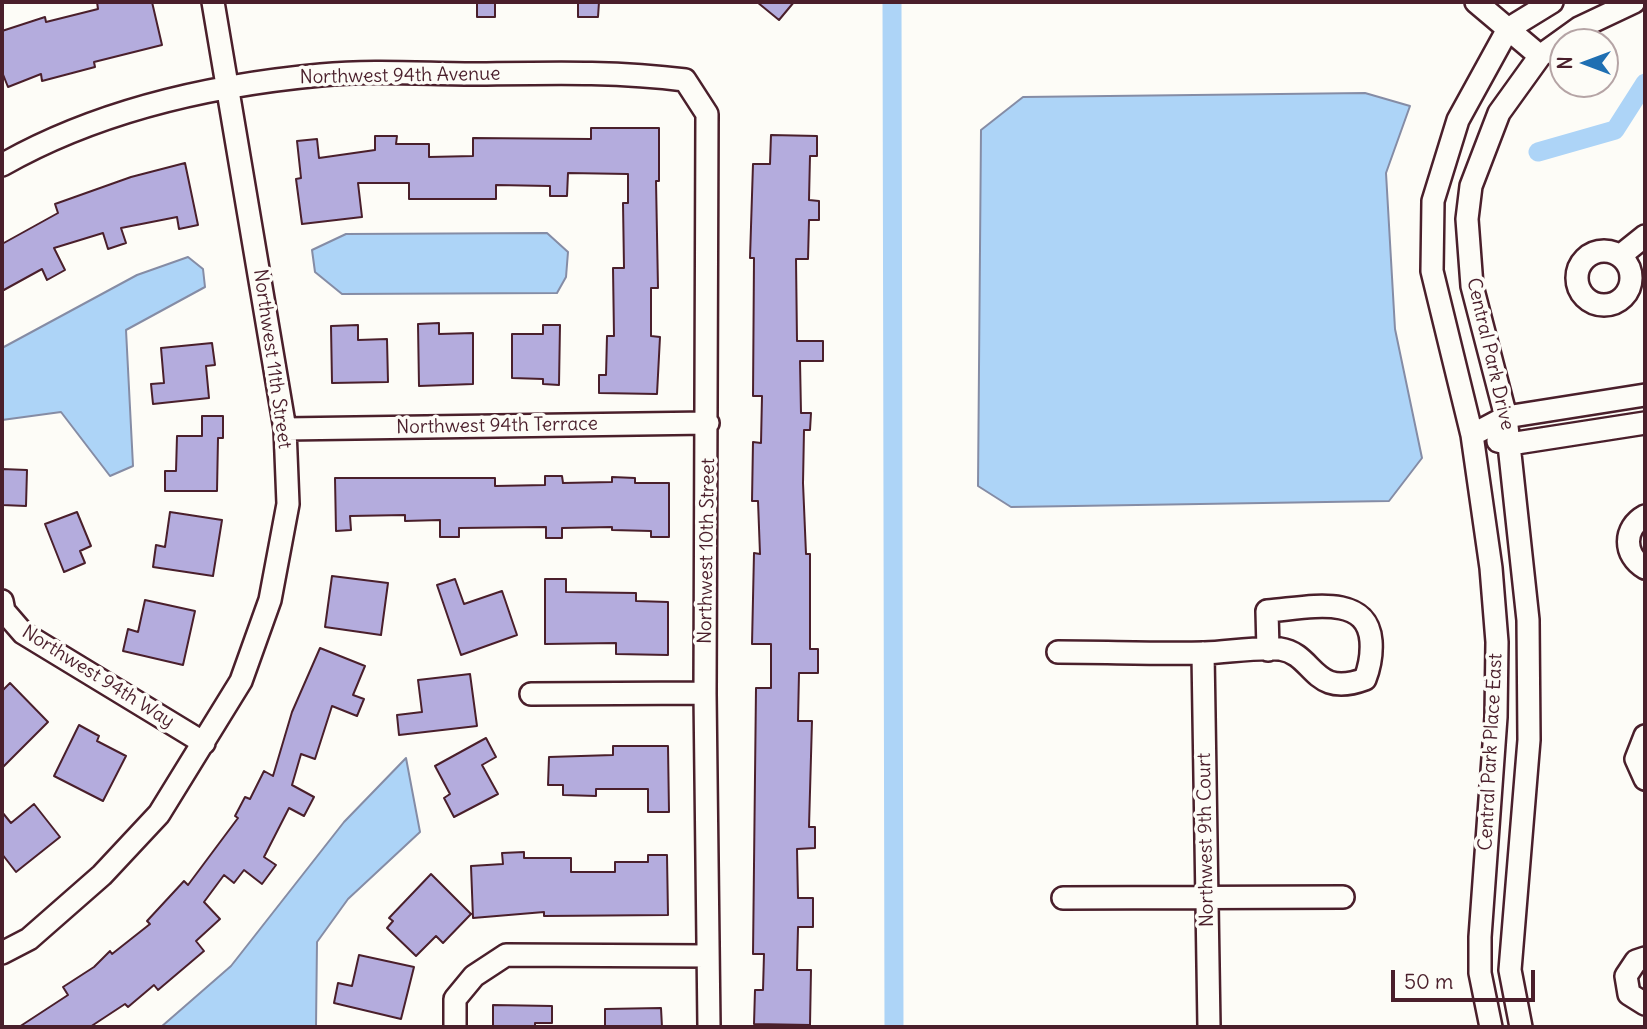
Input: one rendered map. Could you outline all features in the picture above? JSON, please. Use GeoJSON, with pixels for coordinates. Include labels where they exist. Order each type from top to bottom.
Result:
{"type":"FeatureCollection","features":[{"type":"Feature","properties":{"kind":"street","name":"Northwest 11th Street"},"geometry":{"type":"LineString","coordinates":[[2,953],[29,939],[102,875],[159,814],[241,681],[271,600],[288,504],[285,429],[213,2]]}},
{"type":"Feature","properties":{"kind":"street"},"geometry":{"type":"LineString","coordinates":[[1476,2],[1541,56]]}},
{"type":"Feature","properties":{"kind":"street","name":"Central Park Drive"},"geometry":{"type":"LineString","coordinates":[[1472,435],[1432,271],[1433,201],[1458,120],[1508,29],[1552,2]]}},
{"type":"Feature","properties":{"kind":"street","name":"Central Park Drive"},"geometry":{"type":"LineString","coordinates":[[1510,444],[1506,417],[1472,286],[1467,219],[1471,186],[1499,113],[1541,56],[1579,28],[1634,2]]}},
{"type":"Feature","properties":{"kind":"street","name":"Northwest 94th Avenue"},"geometry":{"type":"LineString","coordinates":[[2,165],[23,153],[108,118],[228,87],[323,75],[630,72],[685,80]]}},
{"type":"Feature","properties":{"kind":"street","name":"Northwest 10th Street"},"geometry":{"type":"LineString","coordinates":[[685,80],[707,114],[705,693],[709,1027]]}},
{"type":"Feature","properties":{"kind":"street"},"geometry":{"type":"LineString","coordinates":[[1619,256],[1645,236]]}},
{"type":"Feature","properties":{"kind":"street"},"geometry":{"type":"LineString","coordinates":[[1472,435],[1506,417],[1645,395]]}},
{"type":"Feature","properties":{"kind":"street","name":"Northwest 94th Terrace"},"geometry":{"type":"LineString","coordinates":[[285,429],[708,423]]}},
{"type":"Feature","properties":{"kind":"street"},"geometry":{"type":"LineString","coordinates":[[1472,435],[1510,444],[1645,423]]}},
{"type":"Feature","properties":{"kind":"street","name":"Central Park Place East"},"geometry":{"type":"LineString","coordinates":[[1472,435],[1491,568],[1497,642],[1496,717],[1480,937],[1480,973],[1491,1027]]}},
{"type":"Feature","properties":{"kind":"street","name":"Central Park Place East"},"geometry":{"type":"LineString","coordinates":[[1510,444],[1528,620],[1529,740],[1510,970],[1521,1027]]}},
{"type":"Feature","properties":{"kind":"street"},"geometry":{"type":"LineString","coordinates":[[1645,516],[1631,529],[1628,540],[1634,560],[1645,568]]}},
{"type":"Feature","properties":{"kind":"street","name":"Northwest 94th Way"},"geometry":{"type":"LineString","coordinates":[[2,601],[4,611],[23,634],[204,743]]}},
{"type":"Feature","properties":{"kind":"street"},"geometry":{"type":"LineString","coordinates":[[1058,652],[1203,653],[1268,650],[1295,653],[1315,675],[1329,682],[1351,684],[1365,678],[1370,665],[1369,627],[1362,616],[1349,608],[1267,611],[1268,650]]}},
{"type":"Feature","properties":{"kind":"street","name":"Northwest 9th Court"},"geometry":{"type":"LineString","coordinates":[[1203,653],[1209,1027]]}},
{"type":"Feature","properties":{"kind":"street"},"geometry":{"type":"LineString","coordinates":[[531,694],[705,693]]}},
{"type":"Feature","properties":{"kind":"street"},"geometry":{"type":"LineString","coordinates":[[1645,737],[1636,759],[1645,779]]}},
{"type":"Feature","properties":{"kind":"street"},"geometry":{"type":"LineString","coordinates":[[1063,898],[1342,897]]}},
{"type":"Feature","properties":{"kind":"street"},"geometry":{"type":"LineString","coordinates":[[455,1027],[456,999],[474,976],[506,954],[708,956]]}},
{"type":"Feature","properties":{"kind":"street"},"geometry":{"type":"LineString","coordinates":[[1645,958],[1636,961],[1626,976],[1629,994],[1645,1004]]}},
{"type":"Feature","properties":{"kind":"water"},"geometry":{"type":"Polygon","coordinates":[[[1365,93],[1410,106],[1386,173],[1395,329],[1422,458],[1389,501],[1011,507],[978,486],[981,130],[1023,97],[1365,93]]]}},
{"type":"Feature","properties":{"kind":"water"},"geometry":{"type":"Polygon","coordinates":[[[547,233],[568,252],[566,277],[557,293],[342,294],[315,272],[312,250],[346,234],[547,233]]]}},
{"type":"Feature","properties":{"kind":"water"},"geometry":{"type":"Polygon","coordinates":[[[188,257],[203,269],[205,287],[126,330],[133,466],[110,476],[61,412],[2,420],[2,348],[137,275],[188,257]]]}},
{"type":"Feature","properties":{"kind":"water"},"geometry":{"type":"Polygon","coordinates":[[[406,758],[420,832],[348,899],[317,942],[316,1027],[161,1027],[231,966],[344,822],[406,758]]]}},
{"type":"Feature","properties":{"kind":"building"},"geometry":{"type":"Polygon","coordinates":[[[97,2],[152,2],[162,45],[94,62],[95,67],[42,81],[41,74],[8,87],[2,72],[2,31],[45,17],[46,22],[98,9],[97,2]]]}},
{"type":"Feature","properties":{"kind":"building"},"geometry":{"type":"Polygon","coordinates":[[[477,2],[495,2],[495,17],[477,17],[477,2]]]}},
{"type":"Feature","properties":{"kind":"building"},"geometry":{"type":"Polygon","coordinates":[[[578,2],[599,2],[598,17],[578,17],[578,2]]]}},
{"type":"Feature","properties":{"kind":"building"},"geometry":{"type":"Polygon","coordinates":[[[757,2],[794,2],[779,20],[757,2]]]}},
{"type":"Feature","properties":{"kind":"building"},"geometry":{"type":"Polygon","coordinates":[[[591,128],[659,128],[659,181],[656,181],[658,288],[651,288],[651,336],[660,337],[657,394],[599,393],[599,375],[606,375],[607,336],[614,336],[613,268],[624,268],[623,203],[628,203],[628,174],[568,173],[567,196],[550,196],[550,186],[496,185],[496,199],[409,199],[409,183],[358,183],[362,217],[302,224],[296,179],[301,178],[297,141],[317,139],[319,158],[375,150],[375,136],[397,136],[396,144],[429,144],[429,157],[473,156],[473,138],[591,139],[591,128]]]}},
{"type":"Feature","properties":{"kind":"building"},"geometry":{"type":"Polygon","coordinates":[[[771,135],[817,136],[817,156],[810,156],[809,200],[819,201],[819,220],[809,220],[808,259],[796,259],[797,341],[823,341],[823,361],[800,361],[801,413],[811,413],[810,430],[804,430],[803,483],[806,554],[810,554],[810,649],[818,649],[818,673],[799,673],[798,721],[812,721],[809,827],[815,827],[815,848],[797,849],[798,898],[813,898],[813,927],[798,927],[797,970],[811,970],[810,1025],[754,1024],[755,990],[763,990],[764,954],[753,954],[756,688],[771,688],[771,644],[752,644],[754,553],[760,554],[758,501],[752,501],[753,442],[761,443],[762,396],[753,396],[754,258],[750,258],[753,164],[770,164],[771,135]]]}},
{"type":"Feature","properties":{"kind":"building"},"geometry":{"type":"Polygon","coordinates":[[[185,163],[198,225],[179,229],[177,217],[121,228],[126,243],[108,249],[103,233],[54,248],[65,270],[47,280],[42,269],[2,291],[2,244],[58,213],[55,204],[131,177],[185,163]]]}},
{"type":"Feature","properties":{"kind":"building"},"geometry":{"type":"Polygon","coordinates":[[[439,323],[439,334],[473,333],[473,384],[419,386],[418,324],[439,323]]]}},
{"type":"Feature","properties":{"kind":"building"},"geometry":{"type":"Polygon","coordinates":[[[358,325],[358,340],[387,339],[388,382],[332,383],[331,326],[358,325]]]}},
{"type":"Feature","properties":{"kind":"building"},"geometry":{"type":"Polygon","coordinates":[[[543,325],[560,325],[559,385],[543,384],[543,379],[512,378],[512,334],[543,334],[543,325]]]}},
{"type":"Feature","properties":{"kind":"building"},"geometry":{"type":"Polygon","coordinates":[[[212,343],[215,365],[206,366],[209,398],[153,404],[151,384],[164,383],[161,348],[212,343]]]}},
{"type":"Feature","properties":{"kind":"building"},"geometry":{"type":"Polygon","coordinates":[[[202,416],[223,416],[223,438],[218,438],[217,491],[165,491],[165,471],[176,471],[177,436],[202,436],[202,416]]]}},
{"type":"Feature","properties":{"kind":"building"},"geometry":{"type":"Polygon","coordinates":[[[2,469],[27,470],[26,506],[2,505],[2,469]]]}},
{"type":"Feature","properties":{"kind":"building"},"geometry":{"type":"Polygon","coordinates":[[[545,476],[562,476],[563,483],[612,482],[612,477],[635,478],[635,483],[669,483],[669,537],[651,537],[651,531],[612,530],[612,527],[562,528],[562,538],[546,538],[546,527],[459,528],[459,537],[440,537],[440,520],[405,521],[405,515],[350,516],[351,530],[336,531],[335,478],[495,478],[495,486],[545,485],[545,476]]]}},
{"type":"Feature","properties":{"kind":"building"},"geometry":{"type":"Polygon","coordinates":[[[77,512],[91,546],[80,551],[85,563],[64,572],[45,524],[77,512]]]}},
{"type":"Feature","properties":{"kind":"building"},"geometry":{"type":"Polygon","coordinates":[[[170,512],[222,520],[213,576],[153,567],[156,545],[165,547],[170,512]]]}},
{"type":"Feature","properties":{"kind":"building"},"geometry":{"type":"Polygon","coordinates":[[[332,576],[388,583],[381,635],[325,627],[332,576]]]}},
{"type":"Feature","properties":{"kind":"building"},"geometry":{"type":"Polygon","coordinates":[[[455,579],[464,604],[502,591],[517,635],[461,655],[437,585],[455,579]]]}},
{"type":"Feature","properties":{"kind":"building"},"geometry":{"type":"Polygon","coordinates":[[[545,579],[566,579],[566,592],[636,593],[636,601],[668,602],[668,655],[616,654],[616,643],[545,644],[545,579]]]}},
{"type":"Feature","properties":{"kind":"building"},"geometry":{"type":"Polygon","coordinates":[[[145,600],[195,611],[183,665],[123,651],[128,629],[138,632],[145,600]]]}},
{"type":"Feature","properties":{"kind":"building"},"geometry":{"type":"Polygon","coordinates":[[[320,648],[365,666],[353,695],[364,699],[357,716],[332,706],[315,759],[301,754],[292,785],[314,797],[304,816],[289,808],[264,857],[276,865],[262,884],[244,870],[234,883],[224,875],[204,902],[220,919],[196,941],[204,951],[158,990],[154,985],[128,1007],[125,1004],[90,1027],[19,1027],[68,995],[63,987],[150,924],[147,921],[184,881],[188,885],[238,818],[235,816],[245,797],[250,799],[264,771],[273,776],[292,712],[320,648]]]}},
{"type":"Feature","properties":{"kind":"building"},"geometry":{"type":"Polygon","coordinates":[[[470,674],[477,726],[399,735],[397,715],[422,712],[418,680],[470,674]]]}},
{"type":"Feature","properties":{"kind":"building"},"geometry":{"type":"Polygon","coordinates":[[[10,683],[48,722],[2,768],[2,691],[10,683]]]}},
{"type":"Feature","properties":{"kind":"building"},"geometry":{"type":"Polygon","coordinates":[[[79,725],[99,736],[97,741],[126,756],[103,801],[54,776],[79,725]]]}},
{"type":"Feature","properties":{"kind":"building"},"geometry":{"type":"Polygon","coordinates":[[[486,738],[496,757],[482,765],[498,794],[454,817],[444,798],[450,794],[435,766],[486,738]]]}},
{"type":"Feature","properties":{"kind":"building"},"geometry":{"type":"Polygon","coordinates":[[[613,746],[668,746],[669,812],[648,812],[648,789],[596,789],[596,796],[563,795],[563,785],[548,785],[549,757],[613,755],[613,746]]]}},
{"type":"Feature","properties":{"kind":"building"},"geometry":{"type":"Polygon","coordinates":[[[34,804],[60,837],[16,872],[2,854],[2,812],[11,823],[34,804]]]}},
{"type":"Feature","properties":{"kind":"building"},"geometry":{"type":"Polygon","coordinates":[[[524,852],[524,858],[571,858],[571,872],[615,872],[615,862],[648,862],[648,855],[667,855],[668,915],[544,916],[544,912],[473,918],[471,866],[503,864],[502,853],[524,852]]]}},
{"type":"Feature","properties":{"kind":"building"},"geometry":{"type":"Polygon","coordinates":[[[431,874],[471,914],[443,943],[436,936],[416,956],[387,928],[393,921],[389,918],[431,874]]]}},
{"type":"Feature","properties":{"kind":"building"},"geometry":{"type":"Polygon","coordinates":[[[359,955],[414,967],[401,1019],[334,1003],[338,983],[352,986],[359,955]]]}},
{"type":"Feature","properties":{"kind":"building"},"geometry":{"type":"Polygon","coordinates":[[[493,1005],[552,1006],[552,1023],[535,1023],[535,1027],[493,1026],[493,1005]]]}},
{"type":"Feature","properties":{"kind":"building"},"geometry":{"type":"Polygon","coordinates":[[[661,1008],[662,1027],[605,1027],[605,1009],[661,1008]]]}},
{"type":"Feature","properties":{"kind":"waterway"},"geometry":{"type":"LineString","coordinates":[[892,2],[894,1027]]}},
{"type":"Feature","properties":{"kind":"waterway"},"geometry":{"type":"LineString","coordinates":[[1538,152],[1615,130],[1645,83]]}}]}
